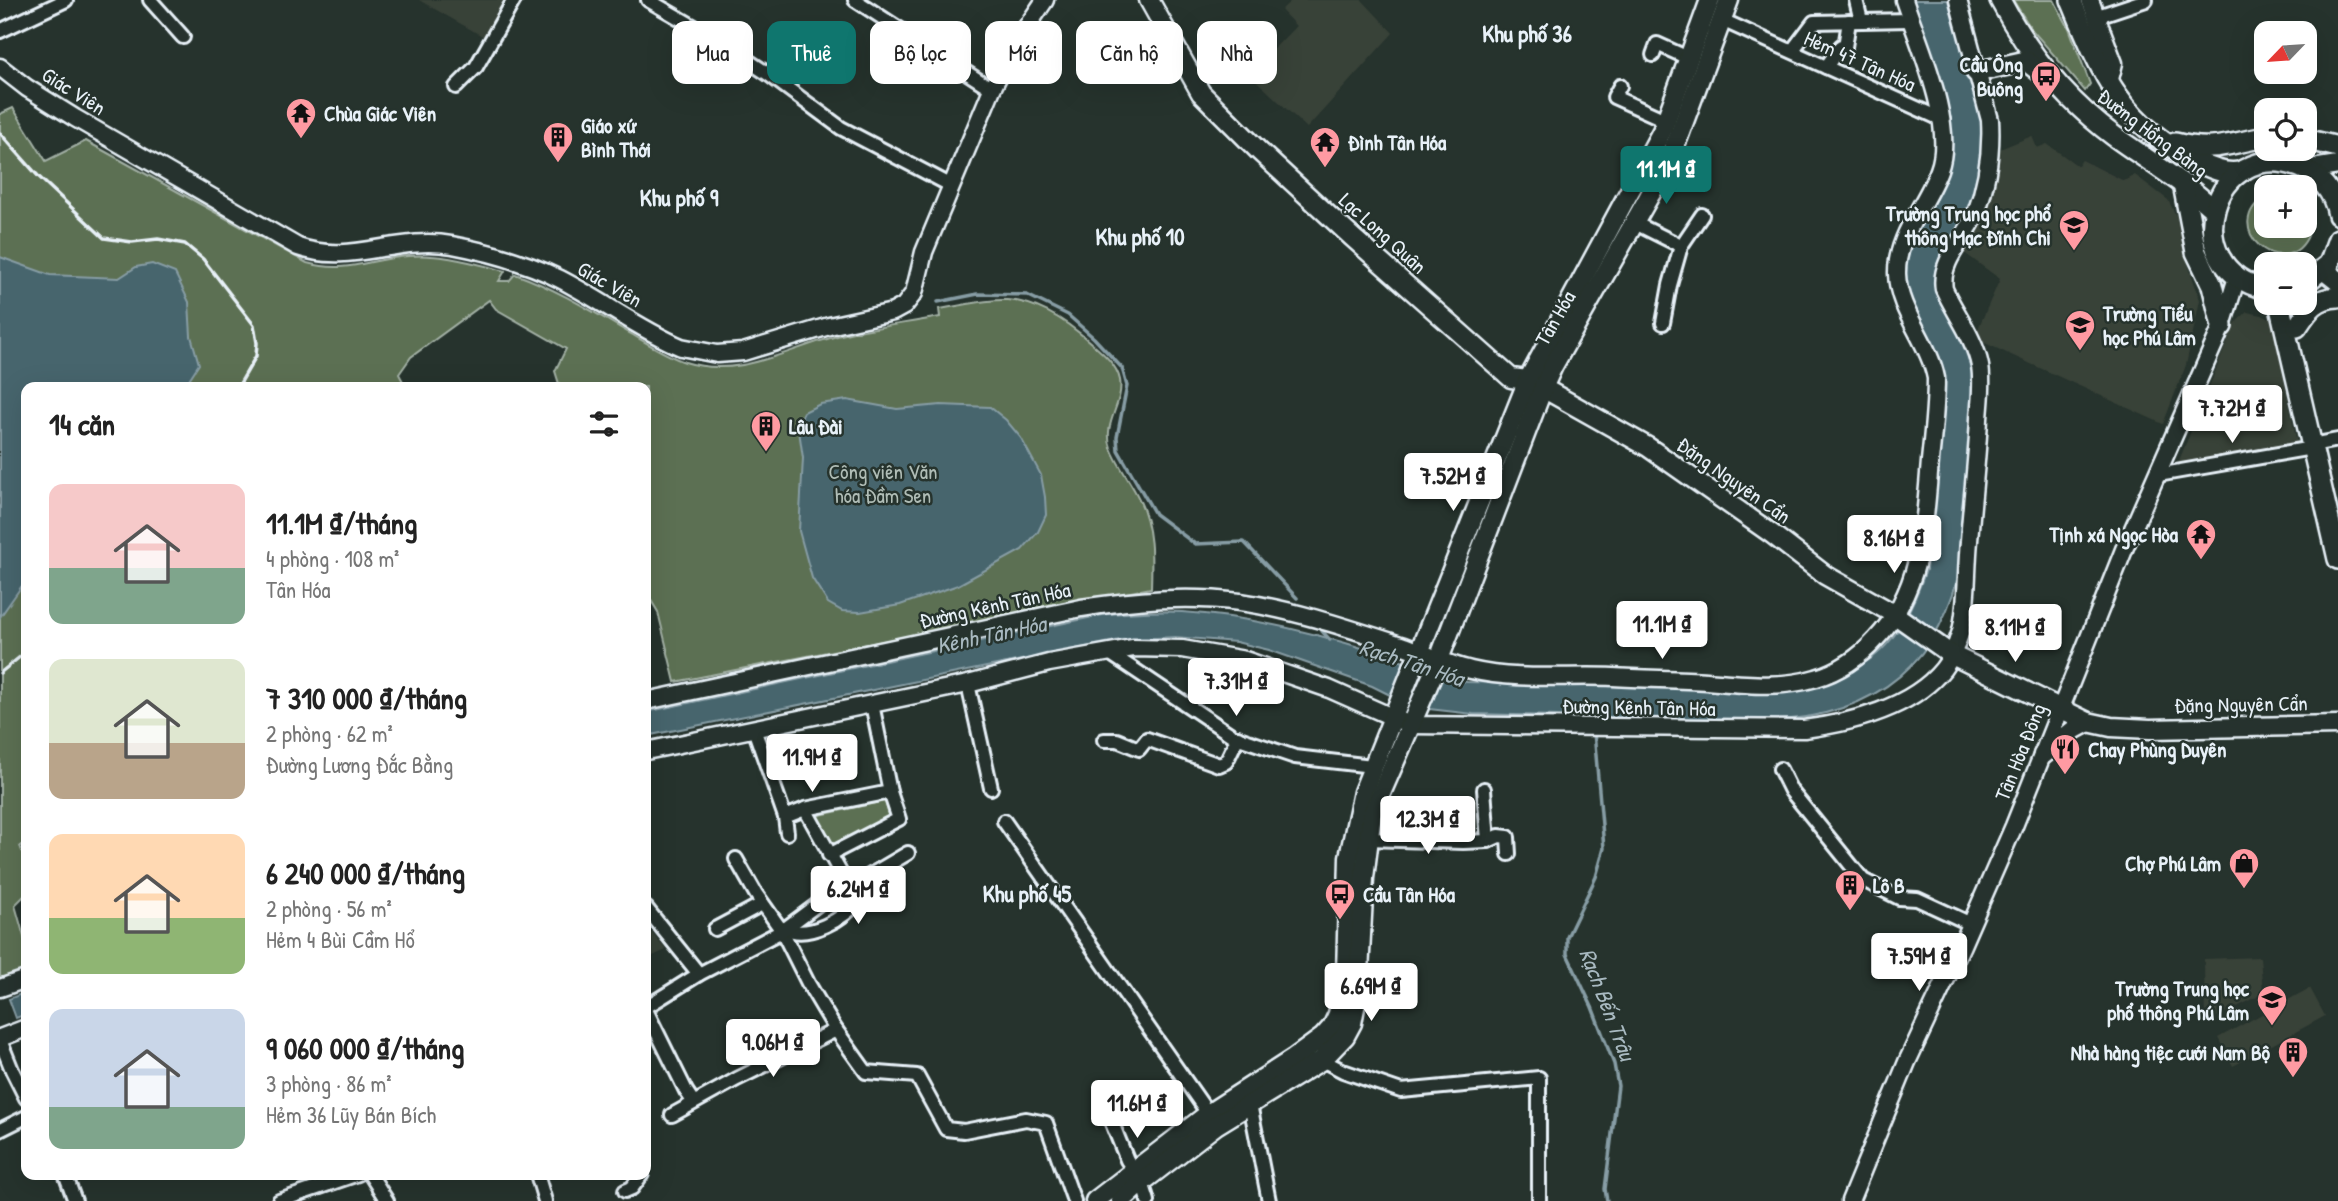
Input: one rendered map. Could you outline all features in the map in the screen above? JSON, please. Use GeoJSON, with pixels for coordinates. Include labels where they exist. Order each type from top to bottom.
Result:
{"type":"FeatureCollection","features":[{"type":"Feature","properties":{"kind":"main road","name":"Lạc Long Quân"},"geometry":{"type":"LineString","coordinates":[[1149,0],[1201,93],[1240,132],[1359,244],[1501,369],[1511,377],[1536,384]]}},
{"type":"Feature","properties":{"kind":"main road","name":"Tân Hóa"},"geometry":{"type":"LineString","coordinates":[[1418,656],[1536,384],[1665,120],[1710,0]]}},
{"type":"Feature","properties":{"kind":"main road","name":"Tân Hóa"},"geometry":{"type":"LineString","coordinates":[[1437,663],[1536,384],[1553,366],[1635,223],[1678,138],[1729,0]]}},
{"type":"Feature","properties":{"kind":"main road"},"geometry":{"type":"LineString","coordinates":[[1987,0],[2031,61]]}},
{"type":"Feature","properties":{"kind":"main road"},"geometry":{"type":"LineString","coordinates":[[2000,0],[2031,61]]}},
{"type":"Feature","properties":{"kind":"main road","name":"Đường Hồng Bàng"},"geometry":{"type":"LineString","coordinates":[[2071,0],[2093,54],[2128,111],[2181,153],[2235,174],[2268,162],[2288,163],[2307,170]]}},
{"type":"Feature","properties":{"kind":"main road"},"geometry":{"type":"LineString","coordinates":[[1976,72],[2031,61]]}},
{"type":"Feature","properties":{"kind":"main road","name":"Đường Hồng Bàng"},"geometry":{"type":"LineString","coordinates":[[2031,61],[2112,134],[2183,184],[2214,210]]}},
{"type":"Feature","properties":{"kind":"main road"},"geometry":{"type":"LineString","coordinates":[[2162,139],[2208,148],[2254,140]]}},
{"type":"Feature","properties":{"kind":"main road"},"geometry":{"type":"LineString","coordinates":[[2317,142],[2338,147]]}},
{"type":"Feature","properties":{"kind":"main road"},"geometry":{"type":"LineString","coordinates":[[2307,170],[2338,165]]}},
{"type":"Feature","properties":{"kind":"main road"},"geometry":{"type":"LineString","coordinates":[[2249,167],[2224,187],[2214,210],[2212,228],[2215,247],[2224,263],[2237,277],[2254,284]]}},
{"type":"Feature","properties":{"kind":"main road"},"geometry":{"type":"LineString","coordinates":[[2307,170],[2335,193],[2338,215]]}},
{"type":"Feature","properties":{"kind":"main road"},"geometry":{"type":"LineString","coordinates":[[2183,184],[2196,252],[2212,285],[2222,326]]}},
{"type":"Feature","properties":{"kind":"main road"},"geometry":{"type":"LineString","coordinates":[[2332,270],[2338,240]]}},
{"type":"Feature","properties":{"kind":"main road"},"geometry":{"type":"LineString","coordinates":[[2297,327],[2313,305],[2321,300],[2338,297]]}},
{"type":"Feature","properties":{"kind":"main road"},"geometry":{"type":"LineString","coordinates":[[2283,315],[2324,444],[2338,559]]}},
{"type":"Feature","properties":{"kind":"main road"},"geometry":{"type":"LineString","coordinates":[[2294,315],[2338,509]]}},
{"type":"Feature","properties":{"kind":"main road","name":"Đặng Nguyên Cẩn"},"geometry":{"type":"LineString","coordinates":[[1536,384],[1648,447],[1772,534],[1825,575],[1894,614],[1952,655],[2088,722],[2110,727],[2150,729],[2338,725]]}},
{"type":"Feature","properties":{"kind":"main road"},"geometry":{"type":"LineString","coordinates":[[1095,1201],[1138,1177],[1248,1096],[1323,1037],[1338,1014],[1346,975],[1349,857],[1360,801],[1418,656]]}},
{"type":"Feature","properties":{"kind":"main road"},"geometry":{"type":"LineString","coordinates":[[1248,1096],[1322,1060],[1345,1036],[1352,1023],[1359,992],[1371,814],[1437,663]]}},
{"type":"Feature","properties":{"kind":"main road"},"geometry":{"type":"LineString","coordinates":[[2043,755],[2088,722]]}},
{"type":"Feature","properties":{"kind":"main road"},"geometry":{"type":"LineString","coordinates":[[1121,1201],[1138,1177]]}},
{"type":"Feature","properties":{"kind":"street"},"geometry":{"type":"LineString","coordinates":[[0,31],[66,0]]}},
{"type":"Feature","properties":{"kind":"street"},"geometry":{"type":"LineString","coordinates":[[150,0],[183,37]]}},
{"type":"Feature","properties":{"kind":"street"},"geometry":{"type":"LineString","coordinates":[[456,87],[476,67],[514,0]]}},
{"type":"Feature","properties":{"kind":"street"},"geometry":{"type":"LineString","coordinates":[[648,0],[768,74],[841,128],[952,186]]}},
{"type":"Feature","properties":{"kind":"street"},"geometry":{"type":"LineString","coordinates":[[855,0],[992,89]]}},
{"type":"Feature","properties":{"kind":"street","name":"Giác Viên"},"geometry":{"type":"LineString","coordinates":[[0,66],[27,88],[75,118],[298,247],[333,254],[404,243],[433,243],[501,256],[557,278],[671,343],[703,353],[743,352],[829,326],[893,312],[904,306],[914,293],[924,252],[992,89],[1013,47],[1045,0]]}},
{"type":"Feature","properties":{"kind":"street"},"geometry":{"type":"LineString","coordinates":[[1826,67],[1841,46],[1845,47],[1855,21],[1856,0]]}},
{"type":"Feature","properties":{"kind":"street","name":"Đường Kênh Tân Hóa"},"geometry":{"type":"LineString","coordinates":[[651,700],[1081,608],[1138,599],[1202,598],[1299,615],[1437,663],[1499,675],[1788,684],[1816,678],[1851,661],[1876,640],[1894,614],[1915,574],[1922,547],[1936,387],[1933,362],[1903,302],[1898,285],[1897,264],[1903,241],[1940,169],[1944,149],[1943,120],[1904,0]]}},
{"type":"Feature","properties":{"kind":"street","name":"Đường Kênh Tân Hóa"},"geometry":{"type":"LineString","coordinates":[[651,750],[968,684],[1049,663],[1133,648],[1182,649],[1245,660],[1413,720],[1610,728],[1781,730],[1826,726],[1878,712],[1917,692],[1942,670],[1952,655],[1960,633],[1964,615],[1968,544],[1977,467],[1981,381],[1975,351],[1942,281],[1951,255],[1973,220],[1986,182],[1990,160],[1990,120],[1958,0]]}},
{"type":"Feature","properties":{"kind":"street","name":"Đường Hồng Bàng"},"geometry":{"type":"LineString","coordinates":[[2090,0],[2114,63],[2109,83]]}},
{"type":"Feature","properties":{"kind":"street"},"geometry":{"type":"LineString","coordinates":[[2098,16],[2146,0]]}},
{"type":"Feature","properties":{"kind":"street","name":"Hẻm 47 Tân Hóa"},"geometry":{"type":"LineString","coordinates":[[1722,20],[1943,120]]}},
{"type":"Feature","properties":{"kind":"street"},"geometry":{"type":"LineString","coordinates":[[1792,51],[1814,22],[1910,20]]}},
{"type":"Feature","properties":{"kind":"street"},"geometry":{"type":"LineString","coordinates":[[1653,55],[1657,44],[1688,58]]}},
{"type":"Feature","properties":{"kind":"street"},"geometry":{"type":"LineString","coordinates":[[1620,86],[1615,97],[1665,120]]}},
{"type":"Feature","properties":{"kind":"street"},"geometry":{"type":"LineString","coordinates":[[1663,323],[1681,246],[1702,215]]}},
{"type":"Feature","properties":{"kind":"street"},"geometry":{"type":"LineString","coordinates":[[1635,223],[1681,246]]}},
{"type":"Feature","properties":{"kind":"street","name":"Tân Hòa Đông"},"geometry":{"type":"LineString","coordinates":[[1850,1201],[1907,1062],[1972,924],[2043,755],[2125,547],[2222,326],[2237,277]]}},
{"type":"Feature","properties":{"kind":"street"},"geometry":{"type":"LineString","coordinates":[[2158,475],[2324,444]]}},
{"type":"Feature","properties":{"kind":"street"},"geometry":{"type":"LineString","coordinates":[[1108,652],[1238,737],[1295,757],[1372,766]]}},
{"type":"Feature","properties":{"kind":"street"},"geometry":{"type":"LineString","coordinates":[[968,684],[990,788]]}},
{"type":"Feature","properties":{"kind":"street"},"geometry":{"type":"LineString","coordinates":[[829,855],[899,819],[890,792],[872,704]]}},
{"type":"Feature","properties":{"kind":"street"},"geometry":{"type":"LineString","coordinates":[[754,729],[785,817],[787,833]]}},
{"type":"Feature","properties":{"kind":"street"},"geometry":{"type":"LineString","coordinates":[[1104,740],[1117,740],[1139,749],[1147,738],[1219,765],[1226,762],[1238,737]]}},
{"type":"Feature","properties":{"kind":"street"},"geometry":{"type":"LineString","coordinates":[[1780,769],[1791,791],[1863,880],[1899,898],[1917,899],[1972,924]]}},
{"type":"Feature","properties":{"kind":"street"},"geometry":{"type":"LineString","coordinates":[[1484,789],[1488,841]]}},
{"type":"Feature","properties":{"kind":"street"},"geometry":{"type":"LineString","coordinates":[[785,817],[805,809],[890,792]]}},
{"type":"Feature","properties":{"kind":"street"},"geometry":{"type":"LineString","coordinates":[[651,1005],[699,974],[784,930],[846,883],[805,809]]}},
{"type":"Feature","properties":{"kind":"street"},"geometry":{"type":"LineString","coordinates":[[1004,821],[1212,1120]]}},
{"type":"Feature","properties":{"kind":"street"},"geometry":{"type":"LineString","coordinates":[[1368,839],[1488,841],[1499,836],[1508,837],[1509,854]]}},
{"type":"Feature","properties":{"kind":"street"},"geometry":{"type":"LineString","coordinates":[[784,930],[802,932],[814,929],[847,913],[859,898],[864,879],[868,875],[908,853]]}},
{"type":"Feature","properties":{"kind":"street"},"geometry":{"type":"LineString","coordinates":[[736,859],[762,904],[784,930],[808,983],[836,1030],[866,1072],[918,1076],[946,1129],[964,1130],[1026,1119],[1046,1123],[1074,1201]]}},
{"type":"Feature","properties":{"kind":"street"},"geometry":{"type":"LineString","coordinates":[[715,929],[762,904]]}},
{"type":"Feature","properties":{"kind":"street"},"geometry":{"type":"LineString","coordinates":[[651,914],[699,974]]}},
{"type":"Feature","properties":{"kind":"street"},"geometry":{"type":"LineString","coordinates":[[0,988],[21,981]]}},
{"type":"Feature","properties":{"kind":"street"},"geometry":{"type":"LineString","coordinates":[[651,1018],[686,1091],[692,1100],[696,1101]]}},
{"type":"Feature","properties":{"kind":"street"},"geometry":{"type":"LineString","coordinates":[[21,1030],[0,1039],[21,1088]]}},
{"type":"Feature","properties":{"kind":"street"},"geometry":{"type":"LineString","coordinates":[[672,1115],[836,1030]]}},
{"type":"Feature","properties":{"kind":"street"},"geometry":{"type":"LineString","coordinates":[[1322,1060],[1343,1071],[1401,1091],[1539,1078],[1539,1201]]}},
{"type":"Feature","properties":{"kind":"street"},"geometry":{"type":"LineString","coordinates":[[1248,1096],[1269,1201]]}},
{"type":"Feature","properties":{"kind":"street"},"geometry":{"type":"LineString","coordinates":[[0,1130],[21,1120]]}},
{"type":"Feature","properties":{"kind":"street"},"geometry":{"type":"LineString","coordinates":[[1112,1123],[1147,1201]]}},
{"type":"Feature","properties":{"kind":"street"},"geometry":{"type":"LineString","coordinates":[[67,1180],[74,1201]]}},
{"type":"Feature","properties":{"kind":"street"},"geometry":{"type":"LineString","coordinates":[[279,1201],[340,1180]]}},
{"type":"Feature","properties":{"kind":"street"},"geometry":{"type":"LineString","coordinates":[[374,1180],[387,1201]]}},
{"type":"Feature","properties":{"kind":"street"},"geometry":{"type":"LineString","coordinates":[[539,1180],[545,1201]]}},
{"type":"Feature","properties":{"kind":"street"},"geometry":{"type":"LineString","coordinates":[[625,1191],[632,1188],[638,1180]]}},
{"type":"Feature","properties":{"kind":"shaded area"},"geometry":{"type":"Polygon","coordinates":[[[419,0],[504,0],[484,37],[419,0]]]}},
{"type":"Feature","properties":{"kind":"shaded area"},"geometry":{"type":"Polygon","coordinates":[[[1292,0],[1362,0],[1393,33],[1307,128],[1260,84],[1277,84],[1277,45],[1296,26],[1281,10],[1292,0]]]}},
{"type":"Feature","properties":{"kind":"shaded area","name":"Trường Trung học phổ thông Mạc Đĩnh Chi"},"geometry":{"type":"Polygon","coordinates":[[[2032,136],[2037,148],[2047,144],[2078,166],[2082,160],[2124,181],[2135,175],[2168,200],[2177,217],[2185,255],[2200,300],[2186,365],[2163,424],[1974,338],[2000,279],[1959,249],[1995,151],[2032,136]]]}},
{"type":"Feature","properties":{"kind":"shaded area"},"geometry":{"type":"Polygon","coordinates":[[[2247,312],[2272,320],[2298,448],[2176,468],[2235,323],[2247,312]]]}},
{"type":"Feature","properties":{"kind":"shaded area"},"geometry":{"type":"Polygon","coordinates":[[[651,932],[666,950],[651,957],[651,932]]]}},
{"type":"Feature","properties":{"kind":"shaded area"},"geometry":{"type":"Polygon","coordinates":[[[2260,957],[2263,994],[2205,1023],[2204,959],[2260,957]]]}},
{"type":"Feature","properties":{"kind":"shaded area","name":"Trường Trung học phổ thông Phú Lâm"},"geometry":{"type":"Polygon","coordinates":[[[2310,988],[2325,1016],[2233,1066],[2218,1038],[2310,988]]]}},
{"type":"Feature","properties":{"kind":"green space"},"geometry":{"type":"Polygon","coordinates":[[[2013,0],[2054,0],[2069,28],[2090,84],[2085,91],[2032,30],[2013,0]]]}},
{"type":"Feature","properties":{"kind":"green space","name":"Công viên Văn hóa Đầm Sen"},"geometry":{"type":"Polygon","coordinates":[[[13,108],[46,161],[86,141],[307,263],[335,267],[420,255],[457,259],[505,271],[499,281],[509,281],[515,274],[531,280],[576,302],[665,353],[685,362],[706,366],[746,364],[845,334],[940,317],[939,309],[973,303],[1007,300],[1042,309],[1082,335],[1116,369],[1120,389],[1109,439],[1114,455],[1144,510],[1151,554],[1151,588],[675,682],[658,612],[651,600],[651,382],[558,382],[555,371],[566,349],[496,309],[489,300],[411,357],[399,374],[403,382],[21,382],[21,899],[15,905],[21,926],[21,973],[0,979],[0,114],[13,108]]]}},
{"type":"Feature","properties":{"kind":"green space"},"geometry":{"type":"Polygon","coordinates":[[[2253,209],[2254,238],[2307,238],[2291,252],[2269,252],[2259,246],[2251,235],[2248,222],[2253,209]]]}},
{"type":"Feature","properties":{"kind":"green space"},"geometry":{"type":"Polygon","coordinates":[[[885,801],[890,819],[833,848],[815,816],[885,801]]]}},
{"type":"Feature","properties":{"kind":"water"},"geometry":{"type":"Polygon","coordinates":[[[1912,0],[1954,0],[1979,92],[1984,139],[1978,186],[1941,258],[1977,365],[1962,558],[1952,596],[1938,628],[1920,656],[1897,678],[1870,696],[1839,709],[1805,717],[1766,721],[1473,714],[1429,709],[1402,701],[1372,686],[1269,650],[1236,642],[1175,637],[1120,640],[651,735],[651,711],[1107,614],[1154,611],[1207,614],[1304,632],[1467,682],[1727,689],[1787,686],[1816,682],[1842,674],[1877,654],[1896,633],[1910,609],[1926,570],[1942,378],[1940,362],[1910,303],[1904,275],[1908,247],[1946,172],[1951,150],[1948,116],[1912,0]]]}},
{"type":"Feature","properties":{"kind":"water"},"geometry":{"type":"Polygon","coordinates":[[[0,257],[50,275],[119,278],[136,267],[152,264],[175,273],[189,302],[191,336],[199,364],[187,382],[21,382],[21,587],[0,617],[0,257]]]}},
{"type":"Feature","properties":{"kind":"water"},"geometry":{"type":"Polygon","coordinates":[[[847,400],[897,409],[941,405],[990,407],[1006,420],[1021,438],[1041,475],[1046,515],[1038,532],[1022,550],[958,585],[900,605],[860,612],[842,611],[828,603],[812,578],[799,531],[803,458],[798,424],[804,412],[820,404],[847,400]]]}},
{"type":"Feature","properties":{"kind":"water"},"geometry":{"type":"Polygon","coordinates":[[[21,994],[21,1016],[16,1018],[9,999],[21,994]]]}},
{"type":"Feature","properties":{"kind":"waterway"},"geometry":{"type":"LineString","coordinates":[[938,302],[978,294],[1027,295],[1068,315],[1122,368],[1127,386],[1117,437],[1118,450],[1155,514],[1195,544],[1244,542],[1297,598]]}},
{"type":"Feature","properties":{"kind":"waterway"},"geometry":{"type":"LineString","coordinates":[[1322,631],[1330,640]]}},
{"type":"Feature","properties":{"kind":"waterway","name":"Rạch Bến Trâu"},"geometry":{"type":"LineString","coordinates":[[1594,732],[1604,848],[1596,877],[1567,937],[1567,954],[1592,1007],[1614,1064],[1618,1086],[1605,1189],[1607,1201]]}},
{"type":"Feature","properties":{"kind":"railway"},"geometry":{"type":"LineString","coordinates":[[0,133],[39,177],[104,238],[132,242],[158,239],[185,244],[203,259],[254,325],[256,356],[241,382]]}},
{"type":"Feature","properties":{"kind":"railway"},"geometry":{"type":"LineString","coordinates":[[0,673],[21,656]]}},
{"type":"Feature","properties":{"kind":"place","name":"Cầu Ông Buông"},"geometry":{"type":"Point","coordinates":[2046,103]}},
{"type":"Feature","properties":{"kind":"place","name":"Chùa Giác Viên"},"geometry":{"type":"Point","coordinates":[301,140]}},
{"type":"Feature","properties":{"kind":"place","name":"Giáo xứ Bình Thới"},"geometry":{"type":"Point","coordinates":[558,164]}},
{"type":"Feature","properties":{"kind":"place","name":"Đình Tân Hóa"},"geometry":{"type":"Point","coordinates":[1325,169]}},
{"type":"Feature","properties":{"kind":"place","name":"Trường Trung học phổ thông Mạc Đĩnh Chi"},"geometry":{"type":"Point","coordinates":[2074,252]}},
{"type":"Feature","properties":{"kind":"place","name":"Trường Tiểu học Phú Lâm"},"geometry":{"type":"Point","coordinates":[2080,352]}},
{"type":"Feature","properties":{"kind":"place","name":"Lâu Đài"},"geometry":{"type":"Point","coordinates":[766,453]}},
{"type":"Feature","properties":{"kind":"place","name":"Tịnh xá Ngọc Hòa"},"geometry":{"type":"Point","coordinates":[2201,561]}},
{"type":"Feature","properties":{"kind":"place","name":"Chay Phùng Duyên"},"geometry":{"type":"Point","coordinates":[2065,776]}},
{"type":"Feature","properties":{"kind":"place","name":"Chợ Phú Lâm"},"geometry":{"type":"Point","coordinates":[2244,890]}},
{"type":"Feature","properties":{"kind":"place","name":"Lô B"},"geometry":{"type":"Point","coordinates":[1850,912]}},
{"type":"Feature","properties":{"kind":"place","name":"Cầu Tân Hóa"},"geometry":{"type":"Point","coordinates":[1340,921]}},
{"type":"Feature","properties":{"kind":"place","name":"Trường Trung học phổ thông Phú Lâm"},"geometry":{"type":"Point","coordinates":[2272,1027]}},
{"type":"Feature","properties":{"kind":"place","name":"Nhà hàng tiệc cưới Nam Bộ"},"geometry":{"type":"Point","coordinates":[2293,1079]}},
{"type":"Feature","properties":{"kind":"district","name":"Khu phố 36"},"geometry":{"type":"Point","coordinates":[1527,33]}},
{"type":"Feature","properties":{"kind":"district","name":"Khu phố 9"},"geometry":{"type":"Point","coordinates":[679,197]}},
{"type":"Feature","properties":{"kind":"district","name":"Khu phố 10"},"geometry":{"type":"Point","coordinates":[1140,236]}},
{"type":"Feature","properties":{"kind":"district","name":"Khu phố 45"},"geometry":{"type":"Point","coordinates":[1027,893]}},
{"type":"Feature","properties":{"kind":"water label","name":"Kênh Tân Hóa"},"geometry":{"type":"Point","coordinates":[991,634]}},
{"type":"Feature","properties":{"kind":"water label","name":"Rạch Tân Hóa"},"geometry":{"type":"Point","coordinates":[1412,662]}}]}
